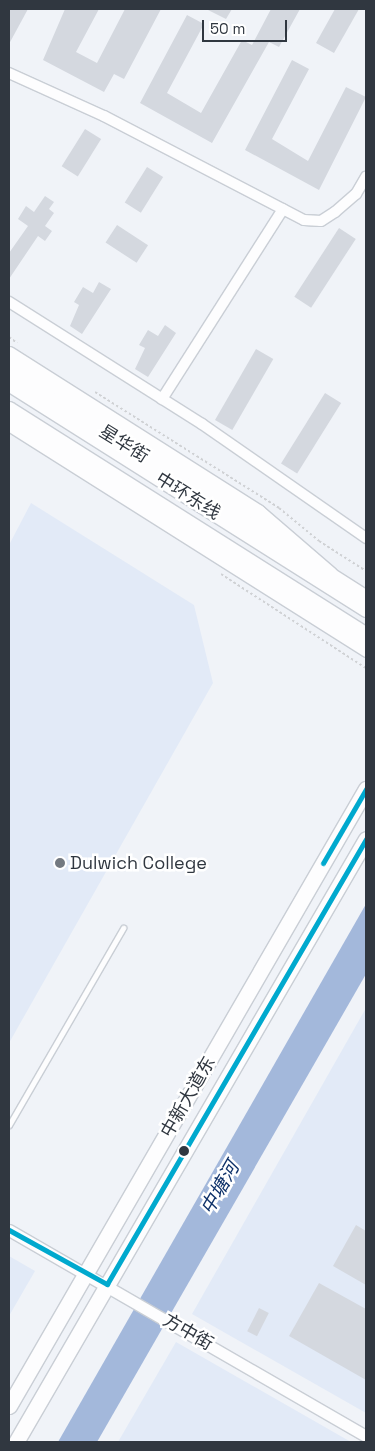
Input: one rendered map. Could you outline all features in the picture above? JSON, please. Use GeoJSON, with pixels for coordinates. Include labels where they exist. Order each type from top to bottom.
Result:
{"type":"FeatureCollection","features":[{"type":"Feature","properties":{"kind":"highway"},"geometry":{"type":"LineString","coordinates":[[9,355],[258,513],[330,575]]}},
{"type":"Feature","properties":{"kind":"highway","name":"中环东线"},"geometry":{"type":"LineString","coordinates":[[9,383],[366,609]]}},
{"type":"Feature","properties":{"kind":"highway","name":"中环东线"},"geometry":{"type":"LineString","coordinates":[[9,410],[366,636]]}},
{"type":"Feature","properties":{"kind":"main road","name":"星华街"},"geometry":{"type":"LineString","coordinates":[[9,370],[366,598]]}},
{"type":"Feature","properties":{"kind":"main road"},"geometry":{"type":"LineString","coordinates":[[9,423],[366,649]]}},
{"type":"Feature","properties":{"kind":"main road","name":"中新大道东"},"geometry":{"type":"LineString","coordinates":[[9,1406],[366,789]]}},
{"type":"Feature","properties":{"kind":"main road","name":"中新大道东"},"geometry":{"type":"LineString","coordinates":[[16,1442],[366,839]]}},
{"type":"Feature","properties":{"kind":"street"},"geometry":{"type":"LineString","coordinates":[[9,73],[104,116],[304,220],[321,221],[347,203],[366,177]]}},
{"type":"Feature","properties":{"kind":"street"},"geometry":{"type":"LineString","coordinates":[[162,399],[283,209]]}},
{"type":"Feature","properties":{"kind":"street"},"geometry":{"type":"LineString","coordinates":[[9,302],[162,399],[366,538]]}},
{"type":"Feature","properties":{"kind":"street","name":"方中街"},"geometry":{"type":"LineString","coordinates":[[9,1230],[85,1274],[135,1300],[366,1436]]}},
{"type":"Feature","properties":{"kind":"lane"},"geometry":{"type":"LineString","coordinates":[[9,1125],[123,928]]}},
{"type":"Feature","properties":{"kind":"shaded area","name":"Dulwich College"},"geometry":{"type":"Polygon","coordinates":[[[31,503],[194,605],[213,683],[9,1043],[9,545],[31,503]]]}},
{"type":"Feature","properties":{"kind":"shaded area"},"geometry":{"type":"Polygon","coordinates":[[[366,1008],[366,1413],[192,1314],[366,1008]]]}},
{"type":"Feature","properties":{"kind":"shaded area"},"geometry":{"type":"Polygon","coordinates":[[[9,1256],[35,1271],[9,1316],[9,1256]]]}},
{"type":"Feature","properties":{"kind":"shaded area"},"geometry":{"type":"Polygon","coordinates":[[[176,1342],[351,1442],[118,1442],[176,1342]]]}},
{"type":"Feature","properties":{"kind":"water","name":"中塘河"},"geometry":{"type":"Polygon","coordinates":[[[366,904],[366,974],[97,1442],[58,1442],[366,904]]]}},
{"type":"Feature","properties":{"kind":"building"},"geometry":{"type":"Polygon","coordinates":[[[9,9],[28,9],[9,44],[9,9]]]}},
{"type":"Feature","properties":{"kind":"building"},"geometry":{"type":"Polygon","coordinates":[[[65,9],[99,9],[76,52],[97,63],[125,9],[161,9],[124,79],[114,74],[104,92],[43,60],[65,9]]]}},
{"type":"Feature","properties":{"kind":"building"},"geometry":{"type":"Polygon","coordinates":[[[206,9],[232,9],[226,19],[206,9]]]}},
{"type":"Feature","properties":{"kind":"building"},"geometry":{"type":"Polygon","coordinates":[[[271,9],[300,9],[279,47],[269,42],[212,143],[140,103],[187,15],[204,24],[167,93],[201,113],[242,40],[252,45],[271,9]]]}},
{"type":"Feature","properties":{"kind":"building"},"geometry":{"type":"Polygon","coordinates":[[[335,9],[359,9],[334,53],[316,43],[335,9]]]}},
{"type":"Feature","properties":{"kind":"building"},"geometry":{"type":"Polygon","coordinates":[[[292,60],[309,69],[272,139],[308,161],[346,87],[366,97],[319,190],[245,150],[292,60]]]}},
{"type":"Feature","properties":{"kind":"building"},"geometry":{"type":"Polygon","coordinates":[[[85,129],[101,139],[78,176],[62,166],[85,129]]]}},
{"type":"Feature","properties":{"kind":"building"},"geometry":{"type":"Polygon","coordinates":[[[147,167],[163,177],[141,213],[125,203],[147,167]]]}},
{"type":"Feature","properties":{"kind":"building"},"geometry":{"type":"Polygon","coordinates":[[[45,196],[54,202],[49,209],[54,213],[45,226],[52,231],[45,241],[38,236],[9,279],[9,253],[28,226],[18,219],[26,206],[34,212],[45,196]]]}},
{"type":"Feature","properties":{"kind":"building"},"geometry":{"type":"Polygon","coordinates":[[[117,225],[148,245],[137,263],[106,243],[117,225]]]}},
{"type":"Feature","properties":{"kind":"building"},"geometry":{"type":"Polygon","coordinates":[[[339,228],[356,239],[311,308],[294,297],[339,228]]]}},
{"type":"Feature","properties":{"kind":"building"},"geometry":{"type":"Polygon","coordinates":[[[99,282],[111,289],[82,334],[70,326],[79,305],[74,302],[83,287],[93,293],[99,282]]]}},
{"type":"Feature","properties":{"kind":"building"},"geometry":{"type":"Polygon","coordinates":[[[165,325],[176,333],[148,377],[135,369],[145,348],[139,345],[148,330],[158,336],[165,325]]]}},
{"type":"Feature","properties":{"kind":"building"},"geometry":{"type":"Polygon","coordinates":[[[256,349],[273,359],[232,430],[215,420],[256,349]]]}},
{"type":"Feature","properties":{"kind":"building"},"geometry":{"type":"Polygon","coordinates":[[[325,393],[341,403],[297,473],[281,463],[325,393]]]}},
{"type":"Feature","properties":{"kind":"building"},"geometry":{"type":"Polygon","coordinates":[[[356,1225],[366,1231],[366,1285],[333,1266],[356,1225]]]}},
{"type":"Feature","properties":{"kind":"building"},"geometry":{"type":"Polygon","coordinates":[[[319,1283],[366,1309],[366,1380],[289,1336],[319,1283]]]}},
{"type":"Feature","properties":{"kind":"building"},"geometry":{"type":"Polygon","coordinates":[[[259,1308],[269,1313],[257,1336],[247,1331],[259,1308]]]}},
{"type":"Feature","properties":{"kind":"transit line"},"geometry":{"type":"LineString","coordinates":[[323,863],[366,789]]}},
{"type":"Feature","properties":{"kind":"transit line"},"geometry":{"type":"LineString","coordinates":[[9,1230],[107,1284],[366,839]]}},
{"type":"Feature","properties":{"kind":"place","name":"Dulwich College"},"geometry":{"type":"Point","coordinates":[60,863]}}]}
